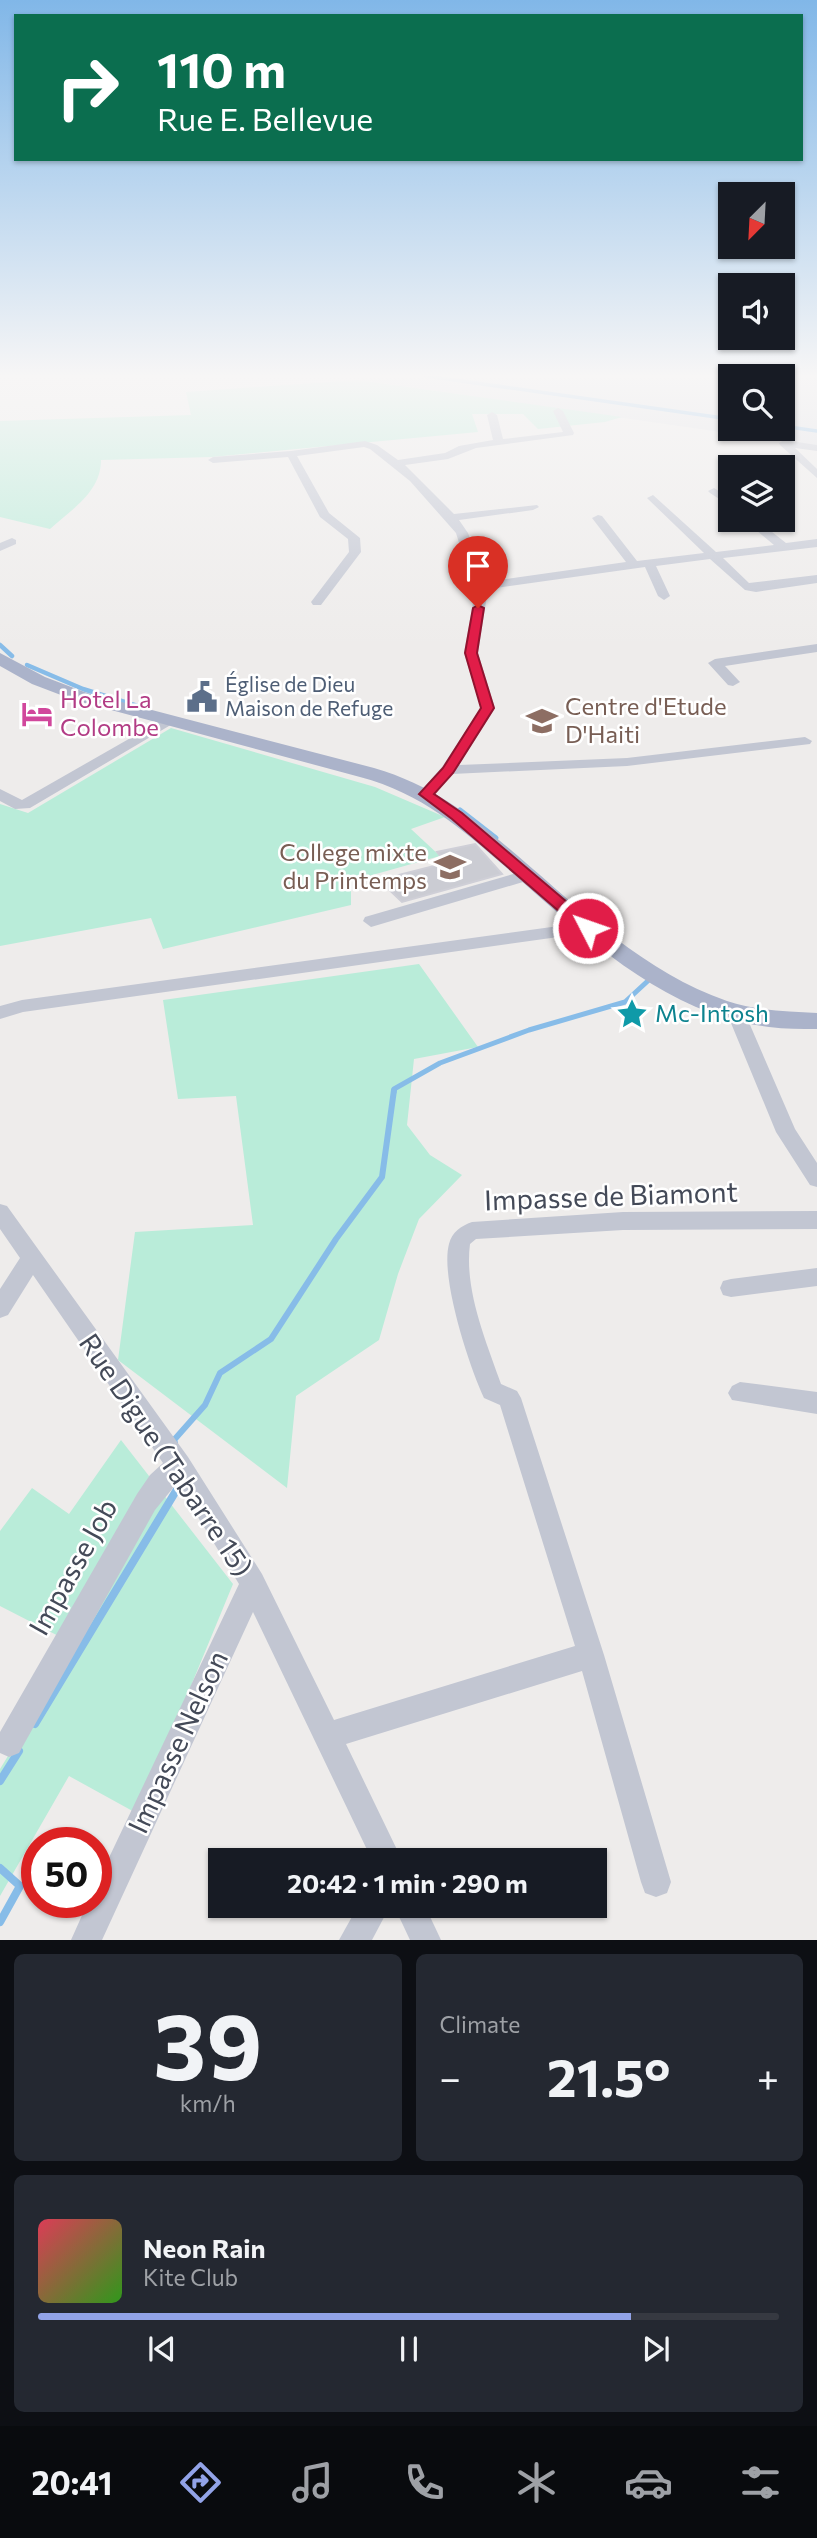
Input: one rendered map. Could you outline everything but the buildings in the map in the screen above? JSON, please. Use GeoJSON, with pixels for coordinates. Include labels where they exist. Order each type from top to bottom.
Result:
{"type":"FeatureCollection","features":[{"type":"Feature","properties":{"kind":"main road"},"geometry":{"type":"LineString","coordinates":[[0,657],[14,668],[54,686],[104,703],[368,773],[426,794],[457,816],[635,965],[685,995],[775,1020],[817,1021]]}},
{"type":"Feature","properties":{"kind":"street"},"geometry":{"type":"LineString","coordinates":[[298,467],[324,515],[354,538],[355,552],[317,602]]}},
{"type":"Feature","properties":{"kind":"street"},"geometry":{"type":"LineString","coordinates":[[400,467],[458,526],[482,586],[471,653],[488,708],[448,770],[426,794]]}},
{"type":"Feature","properties":{"kind":"street"},"geometry":{"type":"LineString","coordinates":[[653,498],[745,586],[751,588],[817,579]]}},
{"type":"Feature","properties":{"kind":"street"},"geometry":{"type":"LineString","coordinates":[[450,518],[533,507]]}},
{"type":"Feature","properties":{"kind":"street"},"geometry":{"type":"LineString","coordinates":[[598,518],[642,565],[664,596]]}},
{"type":"Feature","properties":{"kind":"street"},"geometry":{"type":"LineString","coordinates":[[765,532],[784,547]]}},
{"type":"Feature","properties":{"kind":"street"},"geometry":{"type":"LineString","coordinates":[[482,586],[518,579],[817,543]]}},
{"type":"Feature","properties":{"kind":"street"},"geometry":{"type":"LineString","coordinates":[[733,682],[715,663],[817,648]]}},
{"type":"Feature","properties":{"kind":"street"},"geometry":{"type":"LineString","coordinates":[[0,794],[15,804],[25,805],[169,720]]}},
{"type":"Feature","properties":{"kind":"street"},"geometry":{"type":"LineString","coordinates":[[448,770],[627,762],[805,741]]}},
{"type":"Feature","properties":{"kind":"street"},"geometry":{"type":"LineString","coordinates":[[371,921],[527,875]]}},
{"type":"Feature","properties":{"kind":"street"},"geometry":{"type":"LineString","coordinates":[[0,1013],[22,1006],[588,928]]}},
{"type":"Feature","properties":{"kind":"street"},"geometry":{"type":"LineString","coordinates":[[735,1011],[786,1132],[817,1179]]}},
{"type":"Feature","properties":{"kind":"street","name":"Rue Digue (Tabarre 15)"},"geometry":{"type":"LineString","coordinates":[[0,1212],[184,1473],[253,1583],[381,1848]]}},
{"type":"Feature","properties":{"kind":"street","name":"Impasse de Biamont"},"geometry":{"type":"LineString","coordinates":[[592,1655],[509,1398],[492,1391],[467,1314],[459,1254],[460,1242],[472,1231],[623,1221],[817,1220]]}},
{"type":"Feature","properties":{"kind":"street"},"geometry":{"type":"LineString","coordinates":[[0,1308],[32,1258]]}},
{"type":"Feature","properties":{"kind":"street"},"geometry":{"type":"LineString","coordinates":[[731,1288],[817,1277]]}},
{"type":"Feature","properties":{"kind":"street"},"geometry":{"type":"LineString","coordinates":[[740,1393],[817,1403]]}},
{"type":"Feature","properties":{"kind":"street","name":"Impasse Job"},"geometry":{"type":"LineString","coordinates":[[9,1743],[146,1502],[159,1483],[184,1473]]}},
{"type":"Feature","properties":{"kind":"street","name":"Impasse Nelson"},"geometry":{"type":"LineString","coordinates":[[86,1940],[253,1583]]}},
{"type":"Feature","properties":{"kind":"street"},"geometry":{"type":"LineString","coordinates":[[326,1736],[540,1668],[592,1655],[656,1882]]}},
{"type":"Feature","properties":{"kind":"street"},"geometry":{"type":"LineString","coordinates":[[354,1940],[368,1918]]}},
{"type":"Feature","properties":{"kind":"street"},"geometry":{"type":"LineString","coordinates":[[415,1918],[426,1940]]}},
{"type":"Feature","properties":{"kind":"green space"},"geometry":{"type":"Polygon","coordinates":[[[0,467],[100,467],[91,491],[50,529],[0,517],[0,467]]]}},
{"type":"Feature","properties":{"kind":"green space"},"geometry":{"type":"Polygon","coordinates":[[[171,728],[375,787],[445,817],[411,829],[440,856],[351,881],[351,905],[163,949],[151,918],[0,946],[0,804],[28,813],[171,728]]]}},
{"type":"Feature","properties":{"kind":"green space"},"geometry":{"type":"Polygon","coordinates":[[[419,964],[478,1047],[414,1059],[407,1125],[430,1155],[462,1175],[419,1219],[398,1274],[379,1340],[296,1396],[287,1488],[118,1360],[135,1232],[253,1225],[236,1096],[178,1099],[163,1000],[419,964]]]}},
{"type":"Feature","properties":{"kind":"green space"},"geometry":{"type":"Polygon","coordinates":[[[121,1440],[233,1584],[138,1814],[69,1776],[40,1827],[21,1827],[21,1859],[0,1896],[0,1769],[76,1645],[0,1606],[0,1531],[32,1488],[69,1514],[121,1440]]]}},
{"type":"Feature","properties":{"kind":"waterway"},"geometry":{"type":"LineString","coordinates":[[0,645],[12,656]]}},
{"type":"Feature","properties":{"kind":"waterway"},"geometry":{"type":"LineString","coordinates":[[27,665],[83,689],[144,708]]}},
{"type":"Feature","properties":{"kind":"waterway"},"geometry":{"type":"LineString","coordinates":[[460,810],[496,838]]}},
{"type":"Feature","properties":{"kind":"waterway"},"geometry":{"type":"LineString","coordinates":[[581,910],[598,924]]}},
{"type":"Feature","properties":{"kind":"waterway"},"geometry":{"type":"LineString","coordinates":[[394,1090],[440,1063],[529,1030],[625,1002],[651,978]]}},
{"type":"Feature","properties":{"kind":"waterway"},"geometry":{"type":"LineString","coordinates":[[175,1443],[174,1440],[205,1405],[220,1373],[271,1339],[336,1239],[382,1177],[394,1090]]}},
{"type":"Feature","properties":{"kind":"waterway"},"geometry":{"type":"LineString","coordinates":[[35,1724],[182,1481]]}},
{"type":"Feature","properties":{"kind":"waterway"},"geometry":{"type":"LineString","coordinates":[[0,1781],[19,1751]]}},
{"type":"Feature","properties":{"kind":"waterway"},"geometry":{"type":"LineString","coordinates":[[0,1868],[20,1886],[0,1922]]}},
{"type":"Feature","properties":{"kind":"place","name":"Église de Dieu Maison de Refuge"},"geometry":{"type":"Point","coordinates":[202,697]}},
{"type":"Feature","properties":{"kind":"place","name":"Hotel La Colombe"},"geometry":{"type":"Point","coordinates":[37,714]}},
{"type":"Feature","properties":{"kind":"place","name":"Centre d'Etude D'Haiti"},"geometry":{"type":"Point","coordinates":[542,721]}},
{"type":"Feature","properties":{"kind":"place","name":"College mixte du Printemps"},"geometry":{"type":"Point","coordinates":[450,867]}},
{"type":"Feature","properties":{"kind":"place","name":"Mc-Intosh"},"geometry":{"type":"Point","coordinates":[632,1014]}},
{"type":"Feature","properties":{"kind":"route"},"geometry":{"type":"LineString","coordinates":[[478,608],[471,653],[488,708],[448,770],[426,794],[457,816],[588,928]]}}]}
